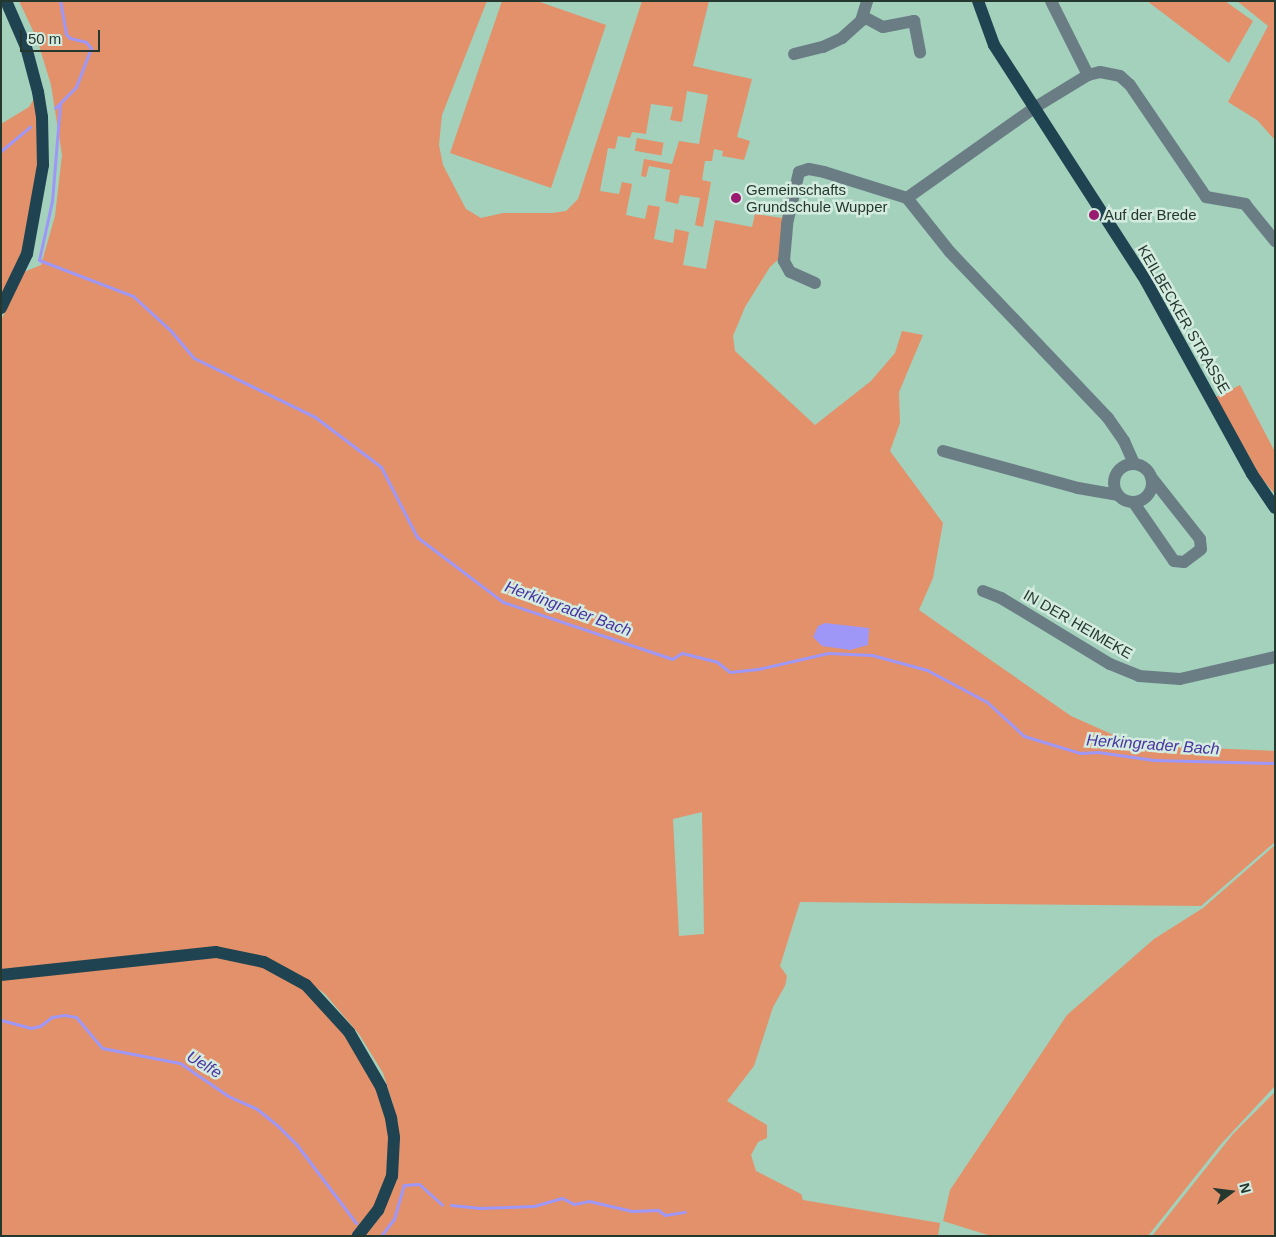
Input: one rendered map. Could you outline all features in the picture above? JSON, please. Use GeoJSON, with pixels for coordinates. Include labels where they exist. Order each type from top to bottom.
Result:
{"type":"FeatureCollection","features":[{"type":"Feature","properties":{"kind":"main road"},"geometry":{"type":"LineString","coordinates":[[1,308],[26,254],[43,165],[42,118],[38,92],[21,34],[6,1]]}},
{"type":"Feature","properties":{"kind":"main road","name":"KEILBECKER STRASSE"},"geometry":{"type":"LineString","coordinates":[[978,1],[994,45],[1146,281],[1252,474],[1275,508]]}},
{"type":"Feature","properties":{"kind":"main road"},"geometry":{"type":"LineString","coordinates":[[1,975],[216,952],[264,962],[306,985],[334,1012],[354,1039],[381,1088],[391,1118],[394,1138],[392,1176],[378,1210],[358,1236]]}},
{"type":"Feature","properties":{"kind":"street"},"geometry":{"type":"LineString","coordinates":[[794,54],[833,43],[851,31],[864,17],[867,1]]}},
{"type":"Feature","properties":{"kind":"street"},"geometry":{"type":"LineString","coordinates":[[1051,1],[1088,75]]}},
{"type":"Feature","properties":{"kind":"street"},"geometry":{"type":"LineString","coordinates":[[864,17],[882,27],[914,21],[920,52]]}},
{"type":"Feature","properties":{"kind":"street"},"geometry":{"type":"LineString","coordinates":[[908,198],[1034,108],[1088,75],[1106,72],[1126,80],[1202,193],[1209,198],[1245,204],[1275,241]]}},
{"type":"Feature","properties":{"kind":"street"},"geometry":{"type":"LineString","coordinates":[[815,283],[793,274],[784,264],[787,224],[799,172],[809,169],[824,172],[908,198],[950,252],[1108,418],[1124,441],[1134,463]]}},
{"type":"Feature","properties":{"kind":"street"},"geometry":{"type":"LineString","coordinates":[[942,451],[1078,488],[1117,495],[1134,503],[1174,561],[1184,562],[1201,549],[1200,539],[1144,467],[1134,463],[1122,467],[1116,473],[1113,482],[1117,495]]}},
{"type":"Feature","properties":{"kind":"street"},"geometry":{"type":"LineString","coordinates":[[1134,503],[1150,493],[1151,478]]}},
{"type":"Feature","properties":{"kind":"street","name":"IN DER HEIMEKE"},"geometry":{"type":"LineString","coordinates":[[984,591],[1001,598],[1110,664],[1139,676],[1180,679],[1275,657]]}},
{"type":"Feature","properties":{"kind":"shaded area"},"geometry":{"type":"Polygon","coordinates":[[[19,1],[487,1],[442,115],[439,145],[443,165],[466,209],[481,218],[503,213],[552,213],[566,211],[578,199],[642,1],[709,1],[693,66],[752,79],[737,137],[750,141],[744,160],[722,156],[723,151],[714,149],[712,161],[705,161],[702,180],[711,182],[703,227],[695,225],[700,198],[680,195],[678,204],[665,201],[670,170],[649,166],[646,177],[641,176],[644,159],[672,164],[679,141],[699,144],[708,95],[687,91],[682,122],[670,120],[673,107],[651,104],[646,134],[632,132],[630,138],[618,136],[615,149],[608,148],[600,191],[619,194],[622,182],[632,184],[626,215],[645,219],[648,205],[660,207],[654,239],[673,243],[675,229],[689,232],[683,265],[706,269],[715,220],[752,227],[755,214],[782,218],[788,186],[794,187],[784,254],[770,267],[745,307],[733,336],[735,351],[815,425],[871,381],[895,353],[902,331],[923,335],[899,392],[900,423],[890,451],[943,523],[933,578],[919,610],[1071,716],[1136,745],[1275,751],[1275,842],[1201,906],[800,902],[780,966],[787,976],[785,986],[773,1007],[754,1066],[727,1101],[767,1125],[767,1138],[758,1142],[751,1155],[756,1171],[801,1194],[803,1200],[940,1223],[938,1236],[1,1236],[1,975],[216,952],[264,962],[306,985],[334,1012],[359,1046],[381,1087],[394,1138],[392,1176],[380,1207],[395,1177],[398,1137],[393,1104],[383,1073],[359,1034],[325,994],[298,974],[271,960],[256,955],[203,950],[150,953],[1,972],[1,320],[24,272],[41,265],[55,216],[62,155],[51,85],[37,39],[19,1]],[[702,812],[673,819],[679,936],[704,934],[702,812]]]}},
{"type":"Feature","properties":{"kind":"shaded area"},"geometry":{"type":"Polygon","coordinates":[[[502,1],[537,1],[606,25],[551,188],[450,153],[502,1]]]}},
{"type":"Feature","properties":{"kind":"shaded area"},"geometry":{"type":"Polygon","coordinates":[[[1147,1],[1225,1],[1253,21],[1229,63],[1147,1]]]}},
{"type":"Feature","properties":{"kind":"shaded area"},"geometry":{"type":"Polygon","coordinates":[[[1237,1],[1275,1],[1275,140],[1257,120],[1228,102],[1268,26],[1237,1]]]}},
{"type":"Feature","properties":{"kind":"shaded area"},"geometry":{"type":"Polygon","coordinates":[[[38,92],[37,208],[1,308],[1,124],[29,107],[38,92]]]}},
{"type":"Feature","properties":{"kind":"shaded area"},"geometry":{"type":"Polygon","coordinates":[[[637,138],[664,143],[661,155],[635,151],[637,138]]]}},
{"type":"Feature","properties":{"kind":"shaded area"},"geometry":{"type":"Polygon","coordinates":[[[1240,385],[1275,452],[1275,494],[1260,476],[1216,397],[1240,385]]]}},
{"type":"Feature","properties":{"kind":"shaded area"},"geometry":{"type":"Polygon","coordinates":[[[825,623],[869,628],[868,645],[850,650],[822,646],[813,637],[818,626],[825,623]]]}},
{"type":"Feature","properties":{"kind":"shaded area"},"geometry":{"type":"Polygon","coordinates":[[[1275,845],[1275,1086],[1221,1144],[1148,1236],[991,1236],[943,1221],[950,1190],[1067,1015],[1154,939],[1203,908],[1275,845]]]}},
{"type":"Feature","properties":{"kind":"shaded area"},"geometry":{"type":"Polygon","coordinates":[[[1275,1092],[1275,1236],[1152,1236],[1233,1134],[1275,1092]]]}},
{"type":"Feature","properties":{"kind":"waterway","name":"Uelfe"},"geometry":{"type":"LineString","coordinates":[[55,108],[76,87],[91,48],[86,42],[70,38],[66,34],[60,1]]}},
{"type":"Feature","properties":{"kind":"waterway","name":"Herkingrader Bach"},"geometry":{"type":"LineString","coordinates":[[60,104],[52,201],[39,260],[133,296],[171,331],[194,358],[315,417],[381,467],[417,537],[503,602],[672,659],[682,653],[717,662],[730,672],[758,669],[828,653],[872,655],[927,670],[987,702],[1024,736],[1080,753],[1098,752],[1153,760],[1275,763]]}},
{"type":"Feature","properties":{"kind":"waterway","name":"Uelfe"},"geometry":{"type":"LineString","coordinates":[[1,151],[30,127]]}},
{"type":"Feature","properties":{"kind":"waterway","name":"Uelfe"},"geometry":{"type":"LineString","coordinates":[[1,1020],[31,1028],[40,1026],[52,1017],[64,1015],[76,1017],[102,1048],[180,1063],[228,1096],[257,1109],[279,1127],[297,1145],[356,1223]]}},
{"type":"Feature","properties":{"kind":"waterway"},"geometry":{"type":"LineString","coordinates":[[381,1236],[394,1219],[404,1185],[419,1184],[442,1205]]}},
{"type":"Feature","properties":{"kind":"waterway"},"geometry":{"type":"LineString","coordinates":[[451,1205],[478,1208],[534,1206],[562,1198],[574,1204],[589,1201],[632,1211],[658,1210],[665,1215],[685,1212]]}},
{"type":"Feature","properties":{"kind":"place","name":"Gemeinschafts Grundschule Wupper"},"geometry":{"type":"Point","coordinates":[736,198]}},
{"type":"Feature","properties":{"kind":"place","name":"Auf der Brede"},"geometry":{"type":"Point","coordinates":[1094,215]}}]}
